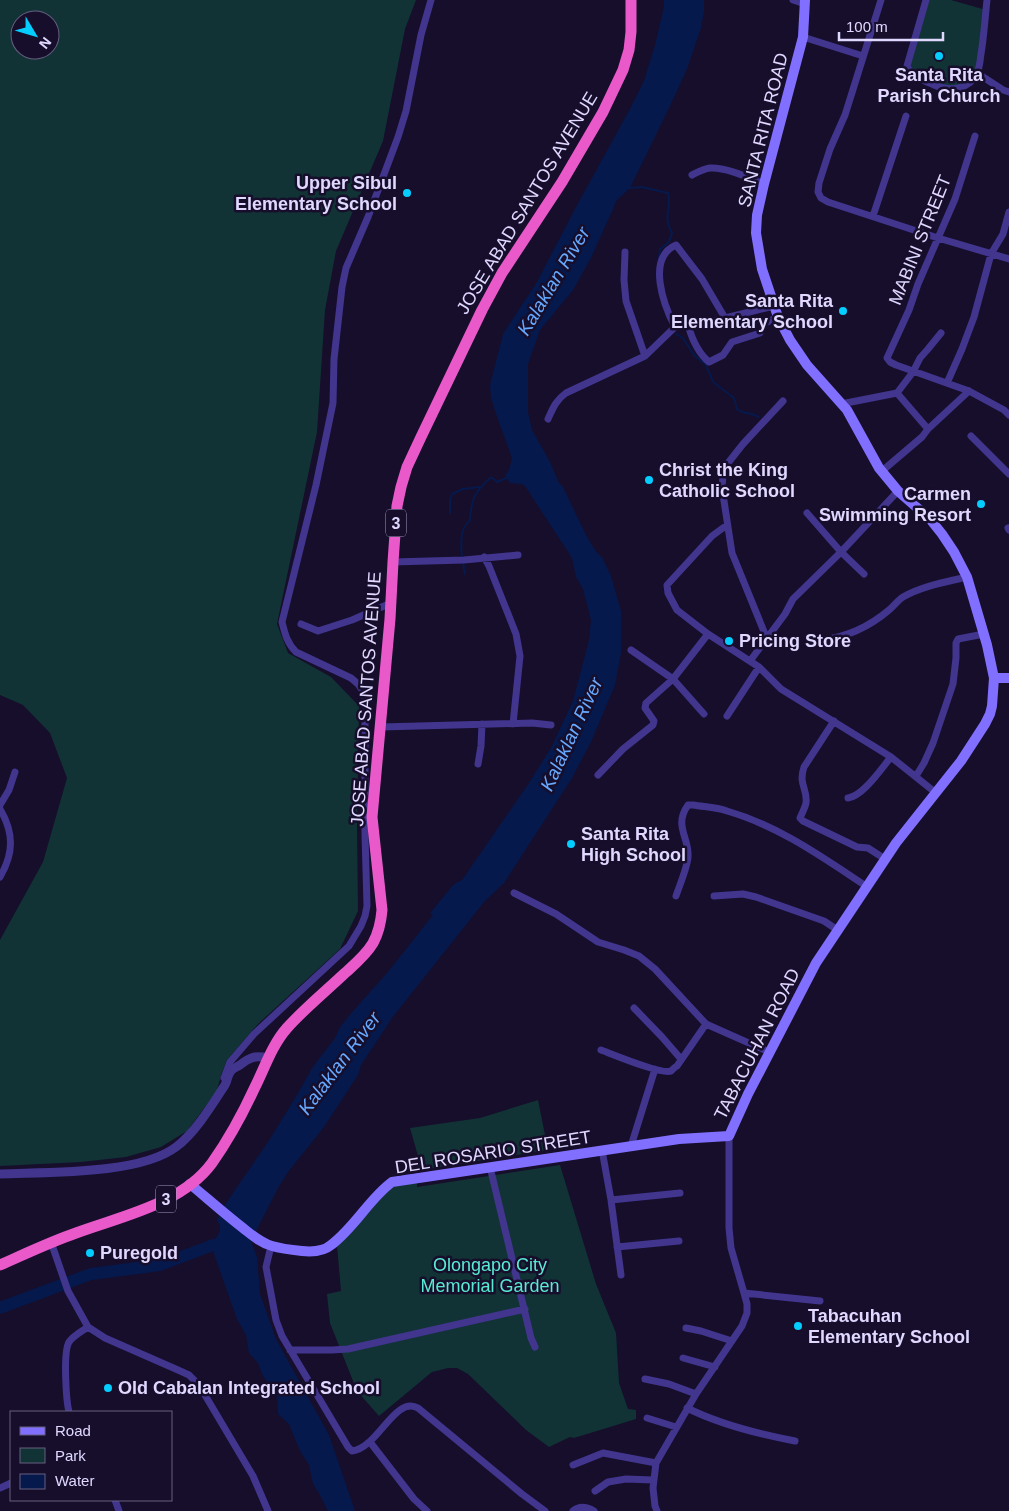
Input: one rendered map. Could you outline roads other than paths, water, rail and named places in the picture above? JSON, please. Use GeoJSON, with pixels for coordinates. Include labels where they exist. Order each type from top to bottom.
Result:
{"type":"FeatureCollection","features":[{"type":"Feature","properties":{"kind":"highway","name":"JOSE ABAD SANTOS AVENUE"},"geometry":{"type":"LineString","coordinates":[[0,1265],[51,1242],[152,1205],[180,1191],[200,1177],[234,1129],[268,1058],[285,1030],[302,1012],[361,959],[373,943],[381,925],[382,910],[372,817],[391,603],[397,506],[407,467],[486,302],[523,240],[562,182],[603,112],[623,70],[629,50],[631,0]]}},
{"type":"Feature","properties":{"kind":"main road","name":"SANTA RITA ROAD"},"geometry":{"type":"LineString","coordinates":[[805,2],[803,37],[757,215],[756,233],[762,269],[778,317],[790,340],[807,365],[847,410],[882,471],[898,491],[930,519],[954,552],[967,578],[984,634],[994,678]]}},
{"type":"Feature","properties":{"kind":"main road"},"geometry":{"type":"LineString","coordinates":[[994,678],[1009,678]]}},
{"type":"Feature","properties":{"kind":"main road","name":"TABACUHAN ROAD"},"geometry":{"type":"LineString","coordinates":[[729,1136],[769,1052],[816,963],[896,843],[961,761],[990,714],[994,678]]}},
{"type":"Feature","properties":{"kind":"main road","name":"DEL ROSARIO STREET"},"geometry":{"type":"LineString","coordinates":[[190,1184],[218,1209],[256,1238],[271,1246],[310,1252],[329,1247],[378,1194],[392,1182],[678,1139],[729,1136]]}},
{"type":"Feature","properties":{"kind":"street"},"geometry":{"type":"LineString","coordinates":[[222,1090],[224,1075],[230,1062],[239,1050],[349,946],[365,916],[367,898],[364,826],[365,694],[351,678],[296,652],[290,647],[282,622],[316,485],[333,403],[334,359],[346,268],[368,217],[398,137],[406,111],[421,35],[431,0]]}},
{"type":"Feature","properties":{"kind":"street"},"geometry":{"type":"LineString","coordinates":[[794,0],[805,2]]}},
{"type":"Feature","properties":{"kind":"street"},"geometry":{"type":"LineString","coordinates":[[881,0],[845,115],[830,149],[818,192],[821,198],[828,202],[1009,259]]}},
{"type":"Feature","properties":{"kind":"street"},"geometry":{"type":"LineString","coordinates":[[926,0],[907,66],[909,70],[923,80],[938,87],[949,89],[965,86],[972,81],[977,73],[987,0]]}},
{"type":"Feature","properties":{"kind":"street"},"geometry":{"type":"LineString","coordinates":[[803,37],[863,56]]}},
{"type":"Feature","properties":{"kind":"street"},"geometry":{"type":"LineString","coordinates":[[977,73],[1002,90],[1009,92]]}},
{"type":"Feature","properties":{"kind":"street"},"geometry":{"type":"LineString","coordinates":[[873,216],[906,116]]}},
{"type":"Feature","properties":{"kind":"street","name":"MABINI STREET"},"geometry":{"type":"LineString","coordinates":[[913,372],[890,362],[887,358],[888,353],[909,310],[955,199],[975,136]]}},
{"type":"Feature","properties":{"kind":"street"},"geometry":{"type":"LineString","coordinates":[[692,175],[712,168],[764,184]]}},
{"type":"Feature","properties":{"kind":"street"},"geometry":{"type":"LineString","coordinates":[[947,383],[974,317],[992,254],[1003,234],[1009,212]]}},
{"type":"Feature","properties":{"kind":"street"},"geometry":{"type":"LineString","coordinates":[[675,327],[664,300],[660,274],[661,263],[664,257],[676,245],[705,283],[725,318]]}},
{"type":"Feature","properties":{"kind":"street"},"geometry":{"type":"LineString","coordinates":[[625,252],[624,280],[626,301],[645,356]]}},
{"type":"Feature","properties":{"kind":"street"},"geometry":{"type":"LineString","coordinates":[[548,418],[559,398],[645,356],[675,327],[725,318],[774,306]]}},
{"type":"Feature","properties":{"kind":"street"},"geometry":{"type":"LineString","coordinates":[[688,325],[695,344],[709,362],[723,355],[732,342],[760,333],[765,323],[778,317]]}},
{"type":"Feature","properties":{"kind":"street"},"geometry":{"type":"LineString","coordinates":[[841,404],[897,393],[913,372],[920,358],[941,333]]}},
{"type":"Feature","properties":{"kind":"street"},"geometry":{"type":"LineString","coordinates":[[913,372],[969,391],[1007,412],[1009,402]]}},
{"type":"Feature","properties":{"kind":"street"},"geometry":{"type":"LineString","coordinates":[[882,471],[922,437],[928,429],[969,391]]}},
{"type":"Feature","properties":{"kind":"street"},"geometry":{"type":"LineString","coordinates":[[897,393],[928,429]]}},
{"type":"Feature","properties":{"kind":"street"},"geometry":{"type":"LineString","coordinates":[[767,639],[732,554],[722,488],[723,475],[728,463],[783,401]]}},
{"type":"Feature","properties":{"kind":"street"},"geometry":{"type":"LineString","coordinates":[[971,436],[1009,474]]}},
{"type":"Feature","properties":{"kind":"street"},"geometry":{"type":"LineString","coordinates":[[750,661],[785,614],[793,599],[841,552],[898,491]]}},
{"type":"Feature","properties":{"kind":"street"},"geometry":{"type":"LineString","coordinates":[[807,513],[841,552],[864,574]]}},
{"type":"Feature","properties":{"kind":"street"},"geometry":{"type":"LineString","coordinates":[[727,525],[712,536],[667,585],[668,593],[677,610],[708,634],[759,667],[781,689],[891,757],[936,793]]}},
{"type":"Feature","properties":{"kind":"street"},"geometry":{"type":"LineString","coordinates":[[393,562],[464,560],[518,555]]}},
{"type":"Feature","properties":{"kind":"street"},"geometry":{"type":"LineString","coordinates":[[484,557],[516,634],[520,656],[512,724]]}},
{"type":"Feature","properties":{"kind":"street"},"geometry":{"type":"LineString","coordinates":[[822,640],[839,638],[871,624],[903,597],[919,590],[967,578]]}},
{"type":"Feature","properties":{"kind":"street"},"geometry":{"type":"LineString","coordinates":[[301,624],[318,631],[352,620],[391,603]]}},
{"type":"Feature","properties":{"kind":"street"},"geometry":{"type":"LineString","coordinates":[[598,775],[623,749],[652,725],[654,721],[645,708],[646,703],[673,679],[708,634]]}},
{"type":"Feature","properties":{"kind":"street"},"geometry":{"type":"LineString","coordinates":[[916,776],[933,744],[953,684],[956,643],[958,639],[984,634]]}},
{"type":"Feature","properties":{"kind":"street"},"geometry":{"type":"LineString","coordinates":[[631,650],[673,679],[704,714]]}},
{"type":"Feature","properties":{"kind":"street"},"geometry":{"type":"LineString","coordinates":[[727,716],[759,667]]}},
{"type":"Feature","properties":{"kind":"street"},"geometry":{"type":"LineString","coordinates":[[834,721],[804,767],[801,775],[806,804],[800,818],[857,847],[868,848],[885,859]]}},
{"type":"Feature","properties":{"kind":"street"},"geometry":{"type":"LineString","coordinates":[[380,727],[532,723],[551,725]]}},
{"type":"Feature","properties":{"kind":"street"},"geometry":{"type":"LineString","coordinates":[[478,764],[482,724]]}},
{"type":"Feature","properties":{"kind":"street"},"geometry":{"type":"LineString","coordinates":[[848,798],[861,793],[891,757]]}},
{"type":"Feature","properties":{"kind":"street"},"geometry":{"type":"LineString","coordinates":[[0,804],[10,790],[15,772]]}},
{"type":"Feature","properties":{"kind":"street"},"geometry":{"type":"LineString","coordinates":[[676,896],[688,859],[688,849],[681,823],[684,811],[688,805],[725,810],[774,829],[803,844],[866,886]]}},
{"type":"Feature","properties":{"kind":"street"},"geometry":{"type":"LineString","coordinates":[[0,809],[9,831],[11,843],[10,856],[0,877]]}},
{"type":"Feature","properties":{"kind":"street"},"geometry":{"type":"LineString","coordinates":[[514,893],[556,914],[598,942],[639,956],[654,969],[706,1024],[769,1052]]}},
{"type":"Feature","properties":{"kind":"street"},"geometry":{"type":"LineString","coordinates":[[714,896],[743,894],[756,896],[824,921],[839,930]]}},
{"type":"Feature","properties":{"kind":"street"},"geometry":{"type":"LineString","coordinates":[[634,1008],[681,1060]]}},
{"type":"Feature","properties":{"kind":"street"},"geometry":{"type":"LineString","coordinates":[[600,1050],[665,1072],[671,1071],[706,1024]]}},
{"type":"Feature","properties":{"kind":"street"},"geometry":{"type":"LineString","coordinates":[[0,1174],[108,1168],[137,1164],[158,1157],[183,1142],[227,1082],[238,1073],[239,1065],[250,1057],[268,1058]]}},
{"type":"Feature","properties":{"kind":"street"},"geometry":{"type":"LineString","coordinates":[[631,1146],[655,1069]]}},
{"type":"Feature","properties":{"kind":"street","name":"TABACUHAN ROAD"},"geometry":{"type":"LineString","coordinates":[[654,1509],[656,1463],[687,1408],[742,1326],[747,1313],[747,1304],[731,1248],[729,1228],[729,1136]]}},
{"type":"Feature","properties":{"kind":"street"},"geometry":{"type":"LineString","coordinates":[[602,1150],[621,1275]]}},
{"type":"Feature","properties":{"kind":"street"},"geometry":{"type":"LineString","coordinates":[[490,1167],[531,1338],[535,1346]]}},
{"type":"Feature","properties":{"kind":"street"},"geometry":{"type":"LineString","coordinates":[[611,1200],[680,1193]]}},
{"type":"Feature","properties":{"kind":"street"},"geometry":{"type":"LineString","coordinates":[[617,1248],[679,1241]]}},
{"type":"Feature","properties":{"kind":"street"},"geometry":{"type":"LineString","coordinates":[[51,1242],[68,1291],[88,1327],[105,1338],[189,1375],[200,1385],[253,1476],[268,1511]]}},
{"type":"Feature","properties":{"kind":"street"},"geometry":{"type":"LineString","coordinates":[[271,1246],[266,1267],[276,1320],[282,1336],[352,1451],[370,1442],[397,1412],[406,1406],[413,1405],[545,1511]]}},
{"type":"Feature","properties":{"kind":"street"},"geometry":{"type":"LineString","coordinates":[[744,1293],[820,1301]]}},
{"type":"Feature","properties":{"kind":"street"},"geometry":{"type":"LineString","coordinates":[[290,1350],[348,1349],[525,1308]]}},
{"type":"Feature","properties":{"kind":"street"},"geometry":{"type":"LineString","coordinates":[[69,1411],[66,1398],[67,1350],[72,1338],[88,1327]]}},
{"type":"Feature","properties":{"kind":"street"},"geometry":{"type":"LineString","coordinates":[[686,1328],[732,1341]]}},
{"type":"Feature","properties":{"kind":"street"},"geometry":{"type":"LineString","coordinates":[[683,1358],[715,1367]]}},
{"type":"Feature","properties":{"kind":"street"},"geometry":{"type":"LineString","coordinates":[[645,1379],[669,1384],[696,1394]]}},
{"type":"Feature","properties":{"kind":"street"},"geometry":{"type":"LineString","coordinates":[[687,1408],[707,1418],[734,1427],[795,1441]]}},
{"type":"Feature","properties":{"kind":"street"},"geometry":{"type":"LineString","coordinates":[[648,1418],[676,1427]]}},
{"type":"Feature","properties":{"kind":"street"},"geometry":{"type":"LineString","coordinates":[[370,1442],[414,1499],[427,1511]]}},
{"type":"Feature","properties":{"kind":"street"},"geometry":{"type":"LineString","coordinates":[[573,1464],[604,1453],[656,1463]]}},
{"type":"Feature","properties":{"kind":"street"},"geometry":{"type":"LineString","coordinates":[[595,1491],[608,1482],[626,1479],[654,1480]]}},
{"type":"Feature","properties":{"kind":"street"},"geometry":{"type":"LineString","coordinates":[[573,1511],[587,1507],[594,1511]]}},
{"type":"Feature","properties":{"kind":"water","name":"Kalaklan River"},"geometry":{"type":"Polygon","coordinates":[[[664,0],[704,0],[701,28],[687,69],[630,188],[617,200],[591,258],[573,290],[540,330],[528,364],[528,412],[532,430],[550,462],[559,483],[563,487],[587,537],[597,553],[602,557],[611,576],[621,611],[621,653],[615,685],[591,742],[572,778],[504,883],[484,902],[392,1018],[324,1127],[288,1172],[251,1241],[257,1257],[260,1294],[276,1339],[329,1435],[355,1511],[328,1511],[313,1484],[309,1465],[300,1451],[289,1424],[278,1414],[277,1397],[262,1374],[258,1363],[249,1353],[246,1335],[237,1319],[214,1254],[213,1242],[220,1229],[217,1220],[226,1203],[268,1142],[312,1068],[335,1038],[340,1027],[387,973],[433,915],[430,913],[454,884],[462,880],[529,783],[552,746],[573,701],[589,640],[591,620],[583,589],[576,577],[572,558],[525,486],[510,483],[505,475],[509,470],[512,458],[495,411],[490,385],[503,334],[537,282],[644,81],[655,45],[664,0]]]}},
{"type":"Feature","properties":{"kind":"waterway"},"geometry":{"type":"LineString","coordinates":[[629,188],[642,187],[668,193],[667,217],[672,233],[669,242],[660,249],[659,259]]}},
{"type":"Feature","properties":{"kind":"waterway"},"geometry":{"type":"LineString","coordinates":[[676,334],[683,338],[694,355],[706,365],[713,382],[734,398],[737,409],[759,417]]}},
{"type":"Feature","properties":{"kind":"waterway"},"geometry":{"type":"LineString","coordinates":[[465,574],[461,538],[470,520],[471,507],[475,496],[490,478],[497,482],[509,477]]}},
{"type":"Feature","properties":{"kind":"waterway"},"geometry":{"type":"LineString","coordinates":[[450,513],[452,494],[463,489],[480,487]]}},
{"type":"Feature","properties":{"kind":"waterway"},"geometry":{"type":"LineString","coordinates":[[0,1308],[91,1274],[160,1265],[213,1245],[229,1250]]}},
{"type":"Feature","properties":{"kind":"place","name":"Santa Rita Parish Church"},"geometry":{"type":"Point","coordinates":[939,56]}},
{"type":"Feature","properties":{"kind":"place","name":"Upper Sibul Elementary School"},"geometry":{"type":"Point","coordinates":[407,193]}},
{"type":"Feature","properties":{"kind":"place","name":"Santa Rita Elementary School"},"geometry":{"type":"Point","coordinates":[843,311]}},
{"type":"Feature","properties":{"kind":"place","name":"Christ the King Catholic School"},"geometry":{"type":"Point","coordinates":[649,480]}},
{"type":"Feature","properties":{"kind":"place","name":"Carmen Swimming Resort"},"geometry":{"type":"Point","coordinates":[981,504]}},
{"type":"Feature","properties":{"kind":"place","name":"Pricing Store"},"geometry":{"type":"Point","coordinates":[729,641]}},
{"type":"Feature","properties":{"kind":"place","name":"Santa Rita High School"},"geometry":{"type":"Point","coordinates":[571,844]}},
{"type":"Feature","properties":{"kind":"place","name":"Puregold"},"geometry":{"type":"Point","coordinates":[90,1253]}},
{"type":"Feature","properties":{"kind":"place","name":"Tabacuhan Elementary School"},"geometry":{"type":"Point","coordinates":[798,1326]}},
{"type":"Feature","properties":{"kind":"place","name":"Old Cabalan Integrated School"},"geometry":{"type":"Point","coordinates":[108,1388]}},
{"type":"Feature","properties":{"kind":"park label","name":"Olongapo City Memorial Garden"},"geometry":{"type":"Point","coordinates":[490,1275]}}]}
